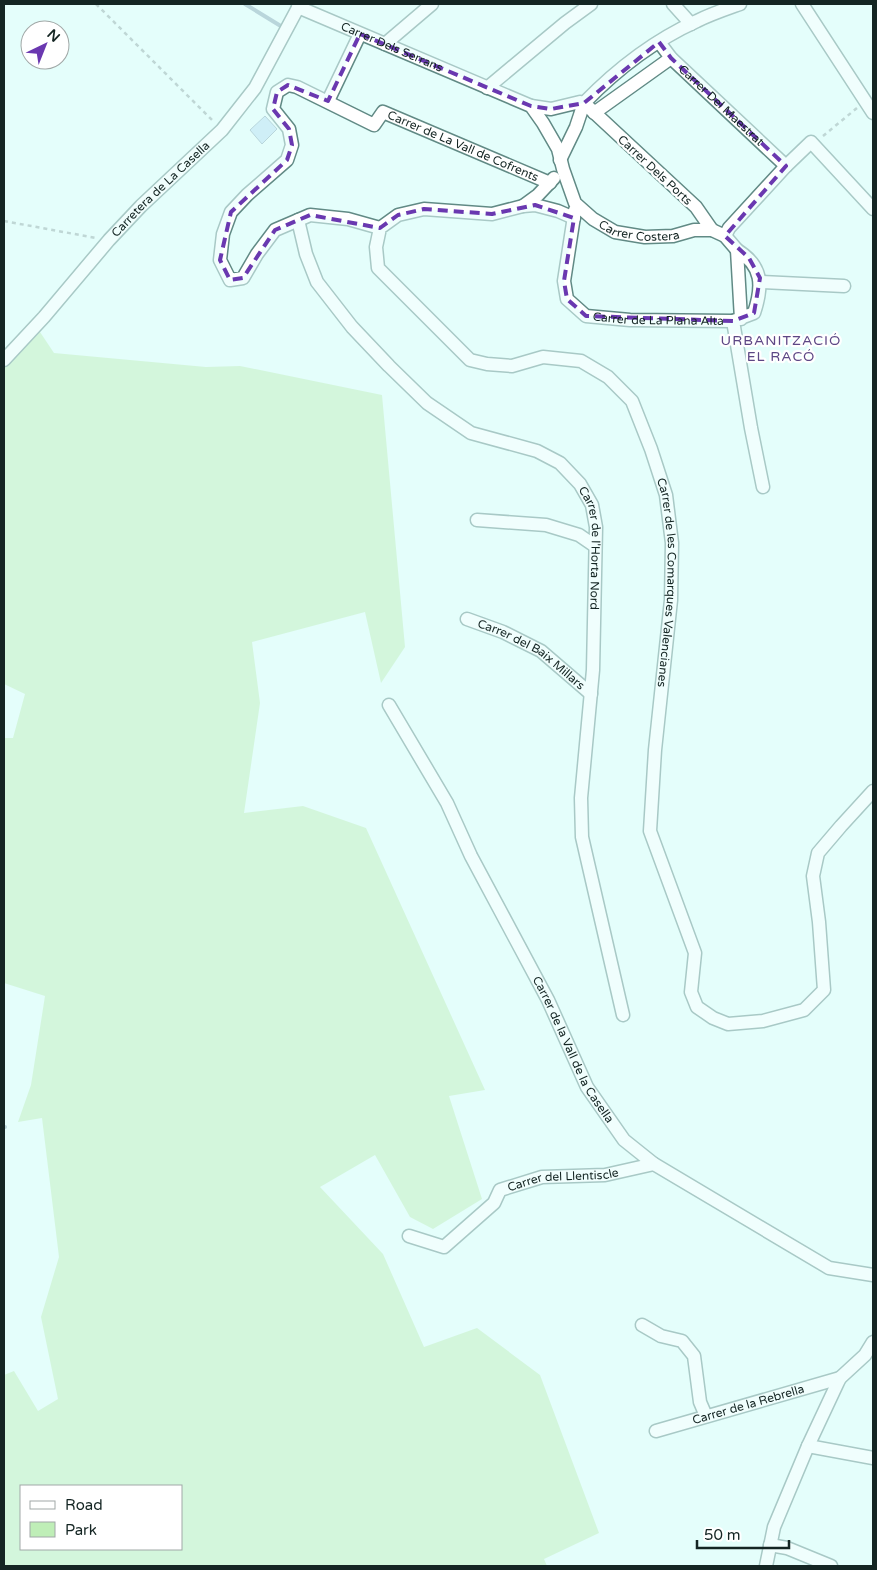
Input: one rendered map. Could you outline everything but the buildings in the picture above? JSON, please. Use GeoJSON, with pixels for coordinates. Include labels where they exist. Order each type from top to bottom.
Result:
{"type":"FeatureCollection","features":[{"type":"Feature","properties":{"kind":"street"},"geometry":{"type":"LineString","coordinates":[[385,44],[432,4]]}},
{"type":"Feature","properties":{"kind":"street"},"geometry":{"type":"LineString","coordinates":[[488,88],[565,23],[591,4]]}},
{"type":"Feature","properties":{"kind":"street"},"geometry":{"type":"LineString","coordinates":[[672,4],[691,24]]}},
{"type":"Feature","properties":{"kind":"street"},"geometry":{"type":"LineString","coordinates":[[523,206],[538,195],[550,182],[561,165],[584,103],[601,86],[659,42],[691,24],[740,4]]}},
{"type":"Feature","properties":{"kind":"street"},"geometry":{"type":"LineString","coordinates":[[802,4],[873,114]]}},
{"type":"Feature","properties":{"kind":"street","name":"Carretera de La Casella"},"geometry":{"type":"LineString","coordinates":[[4,360],[141,206],[222,130],[255,88],[299,5]]}},
{"type":"Feature","properties":{"kind":"street","name":"Carrer Dels Serrans"},"geometry":{"type":"LineString","coordinates":[[299,5],[360,34],[531,106]]}},
{"type":"Feature","properties":{"kind":"street"},"geometry":{"type":"LineString","coordinates":[[360,34],[328,102],[297,87],[288,85],[277,92],[273,109],[289,129],[292,144],[287,160],[231,212],[223,234],[220,260],[230,280],[243,278],[257,254],[275,230],[310,215],[348,219],[380,228],[398,215],[424,209],[492,214],[523,206],[536,205],[574,218]]}},
{"type":"Feature","properties":{"kind":"street","name":"Carrer Del Maestrat"},"geometry":{"type":"LineString","coordinates":[[659,42],[671,58],[786,166]]}},
{"type":"Feature","properties":{"kind":"street"},"geometry":{"type":"LineString","coordinates":[[594,113],[671,58]]}},
{"type":"Feature","properties":{"kind":"street","name":"Carrer de La Vall de Cofrents"},"geometry":{"type":"LineString","coordinates":[[328,102],[374,125],[383,112],[550,182]]}},
{"type":"Feature","properties":{"kind":"street"},"geometry":{"type":"LineString","coordinates":[[531,106],[551,109],[580,102],[584,103]]}},
{"type":"Feature","properties":{"kind":"street","name":"Carrer Dels Ports"},"geometry":{"type":"LineString","coordinates":[[584,103],[696,207],[712,230]]}},
{"type":"Feature","properties":{"kind":"street"},"geometry":{"type":"LineString","coordinates":[[531,106],[558,149],[561,165]]}},
{"type":"Feature","properties":{"kind":"street"},"geometry":{"type":"LineString","coordinates":[[725,236],[729,228],[786,166],[815,140],[873,209]]}},
{"type":"Feature","properties":{"kind":"street","name":"Carrer Costera"},"geometry":{"type":"LineString","coordinates":[[561,165],[576,203],[593,219],[615,232],[645,237],[673,236],[694,230],[712,230],[725,236],[737,250],[750,258],[760,278],[760,282]]}},
{"type":"Feature","properties":{"kind":"street","name":"Carrer de La Plana Alta"},"geometry":{"type":"LineString","coordinates":[[576,203],[564,281],[566,299],[586,316],[630,320],[737,320]]}},
{"type":"Feature","properties":{"kind":"street","name":"Carrer de l'Horta Nord"},"geometry":{"type":"LineString","coordinates":[[298,220],[306,254],[317,282],[352,327],[427,403],[471,433],[537,451],[560,463],[580,484],[592,505],[596,527],[593,670],[581,798],[582,838],[623,1015]]}},
{"type":"Feature","properties":{"kind":"street","name":"Carrer de les Comarques Valencianes"},"geometry":{"type":"LineString","coordinates":[[380,228],[376,247],[378,268],[470,360],[487,364],[512,366],[543,357],[581,362],[608,377],[632,401],[651,449],[666,496],[672,543],[672,600],[655,750],[650,831],[695,952],[691,992],[697,1007],[712,1018],[728,1024],[763,1022],[804,1010],[824,990],[819,922],[813,876],[818,854],[873,791]]}},
{"type":"Feature","properties":{"kind":"street"},"geometry":{"type":"LineString","coordinates":[[737,250],[737,320],[749,420],[763,487]]}},
{"type":"Feature","properties":{"kind":"street"},"geometry":{"type":"LineString","coordinates":[[737,320],[754,313],[758,302],[760,282],[844,286]]}},
{"type":"Feature","properties":{"kind":"street"},"geometry":{"type":"LineString","coordinates":[[477,520],[546,525],[579,535],[595,546]]}},
{"type":"Feature","properties":{"kind":"street","name":"Carrer del Baix Millars"},"geometry":{"type":"LineString","coordinates":[[467,619],[503,632],[541,651],[591,694]]}},
{"type":"Feature","properties":{"kind":"street","name":"Carrer de la Vall de la Casella"},"geometry":{"type":"LineString","coordinates":[[390,705],[447,803],[471,856],[548,1000],[587,1087],[624,1140],[654,1164],[829,1268],[873,1275]]}},
{"type":"Feature","properties":{"kind":"street","name":"Carrer del Llentiscle"},"geometry":{"type":"LineString","coordinates":[[409,1236],[444,1247],[494,1203],[500,1190],[542,1178],[605,1175],[654,1164]]}},
{"type":"Feature","properties":{"kind":"street"},"geometry":{"type":"LineString","coordinates":[[642,1325],[661,1336],[682,1341],[694,1356],[700,1402],[706,1416]]}},
{"type":"Feature","properties":{"kind":"street"},"geometry":{"type":"LineString","coordinates":[[766,1566],[774,1528],[808,1446],[840,1378],[865,1355],[873,1342]]}},
{"type":"Feature","properties":{"kind":"street","name":"Carrer de la Rebrella"},"geometry":{"type":"LineString","coordinates":[[656,1431],[840,1378]]}},
{"type":"Feature","properties":{"kind":"street"},"geometry":{"type":"LineString","coordinates":[[808,1446],[873,1458]]}},
{"type":"Feature","properties":{"kind":"street"},"geometry":{"type":"LineString","coordinates":[[770,1545],[787,1548],[831,1566]]}},
{"type":"Feature","properties":{"kind":"path"},"geometry":{"type":"LineString","coordinates":[[96,4],[222,130]]}},
{"type":"Feature","properties":{"kind":"path"},"geometry":{"type":"LineString","coordinates":[[815,140],[861,105]]}},
{"type":"Feature","properties":{"kind":"path"},"geometry":{"type":"LineString","coordinates":[[4,221],[110,240]]}},
{"type":"Feature","properties":{"kind":"highlighted area"},"geometry":{"type":"Polygon","coordinates":[[[360,34],[531,106],[551,109],[584,103],[659,42],[671,58],[786,166],[725,236],[749,258],[760,278],[754,313],[733,321],[586,316],[567,299],[564,281],[574,218],[535,205],[492,214],[424,209],[398,215],[380,228],[310,215],[275,230],[243,278],[230,280],[220,260],[231,212],[287,160],[292,145],[289,129],[273,109],[277,92],[288,85],[328,101],[360,34]]]}},
{"type":"Feature","properties":{"kind":"green space"},"geometry":{"type":"Polygon","coordinates":[[[40,332],[54,353],[206,367],[240,366],[382,395],[405,647],[381,683],[365,612],[252,642],[260,703],[244,813],[303,806],[366,828],[485,1090],[449,1096],[482,1199],[433,1229],[410,1217],[375,1155],[320,1187],[383,1254],[424,1347],[477,1328],[540,1375],[599,1533],[544,1559],[547,1566],[4,1566],[4,1375],[14,1371],[38,1411],[58,1399],[41,1317],[59,1257],[42,1118],[18,1122],[31,1085],[45,996],[4,983],[4,738],[13,738],[25,694],[4,684],[4,368],[40,332]]]}},
{"type":"Feature","properties":{"kind":"water"},"geometry":{"type":"Polygon","coordinates":[[[265,116],[277,129],[262,144],[250,130],[265,116]]]}},
{"type":"Feature","properties":{"kind":"waterway"},"geometry":{"type":"LineString","coordinates":[[245,4],[284,28]]}},
{"type":"Feature","properties":{"kind":"district","name":"URBANITZACIÓ EL RACÓ"},"geometry":{"type":"Point","coordinates":[781,348]}}]}
